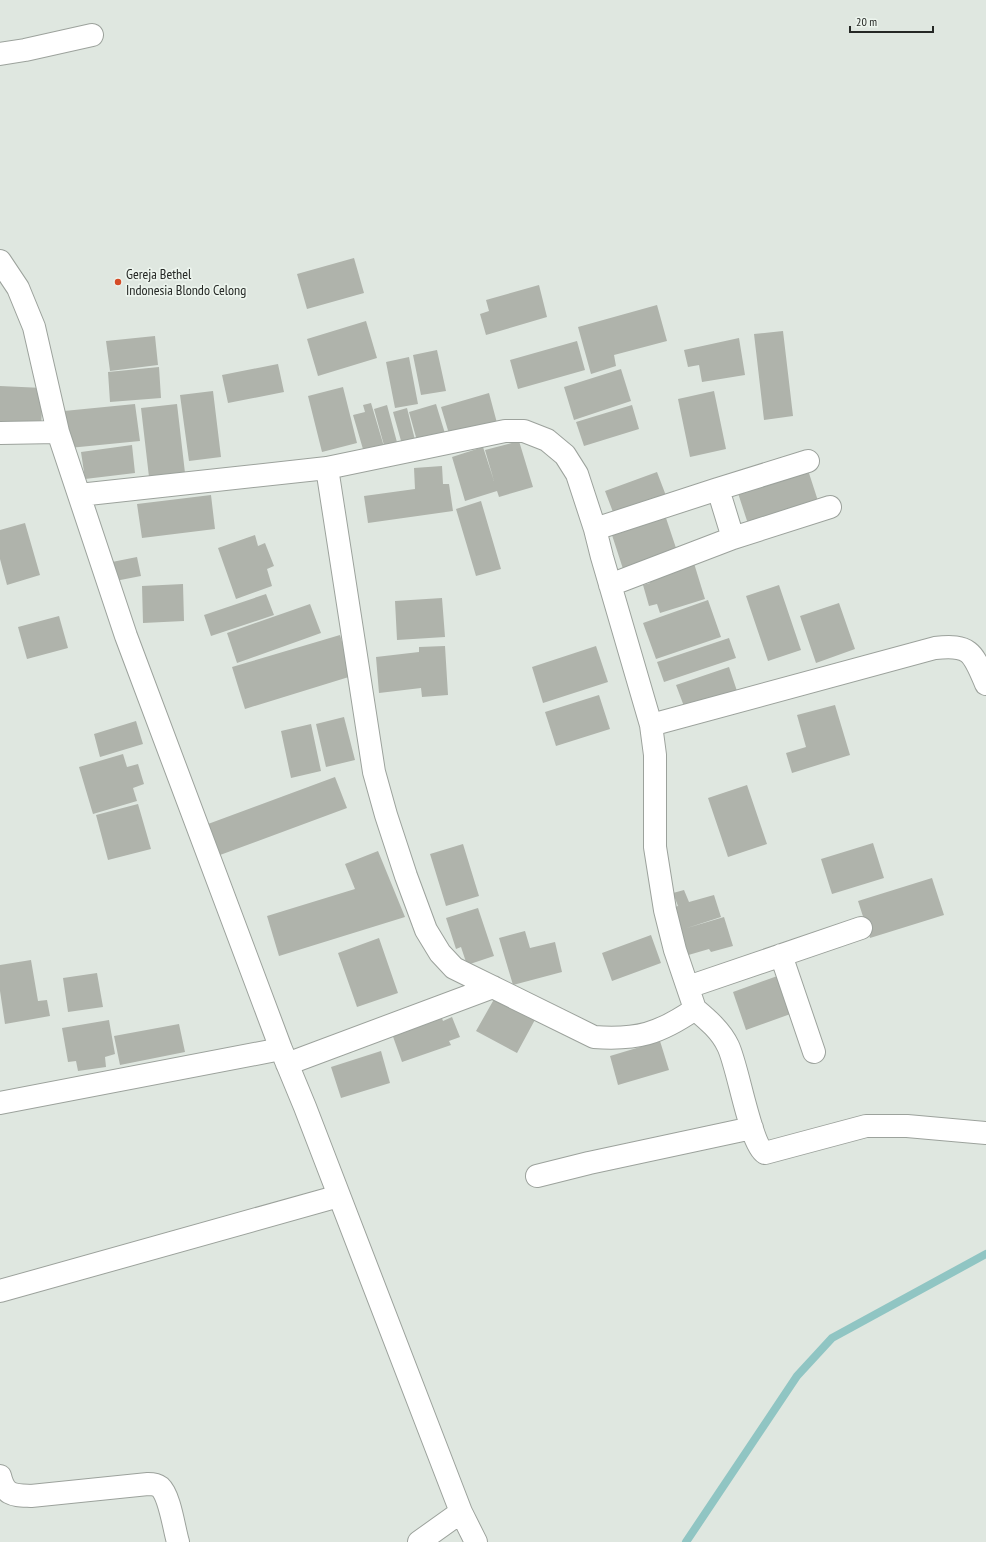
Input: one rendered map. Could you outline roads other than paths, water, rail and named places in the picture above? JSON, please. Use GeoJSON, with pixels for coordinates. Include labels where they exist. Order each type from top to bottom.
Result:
{"type":"FeatureCollection","features":[{"type":"Feature","properties":{"kind":"street"},"geometry":{"type":"LineString","coordinates":[[0,54],[92,35]]}},
{"type":"Feature","properties":{"kind":"street"},"geometry":{"type":"LineString","coordinates":[[0,260],[18,288],[34,327],[58,432],[126,636],[284,1057],[305,1107],[461,1512],[476,1542]]}},
{"type":"Feature","properties":{"kind":"street"},"geometry":{"type":"LineString","coordinates":[[79,495],[327,468],[505,431],[524,431],[547,440],[565,455],[577,474],[595,529],[651,725],[655,755],[655,847],[665,910],[675,950],[695,1010],[711,1023],[728,1046],[733,1058],[752,1128],[760,1149],[765,1153],[866,1126],[907,1126],[986,1133]]}},
{"type":"Feature","properties":{"kind":"street"},"geometry":{"type":"LineString","coordinates":[[0,433],[58,432]]}},
{"type":"Feature","properties":{"kind":"street"},"geometry":{"type":"LineString","coordinates":[[595,529],[808,461]]}},
{"type":"Feature","properties":{"kind":"street"},"geometry":{"type":"LineString","coordinates":[[327,468],[374,772],[406,876],[426,930],[440,953],[454,968],[594,1037],[618,1038],[641,1036],[678,1021],[695,1010]]}},
{"type":"Feature","properties":{"kind":"street"},"geometry":{"type":"LineString","coordinates":[[718,489],[733,538]]}},
{"type":"Feature","properties":{"kind":"street"},"geometry":{"type":"LineString","coordinates":[[610,585],[733,538],[830,508]]}},
{"type":"Feature","properties":{"kind":"street"},"geometry":{"type":"LineString","coordinates":[[651,725],[935,648],[956,647],[970,653],[976,660],[986,684]]}},
{"type":"Feature","properties":{"kind":"street"},"geometry":{"type":"LineString","coordinates":[[688,987],[781,954],[861,928]]}},
{"type":"Feature","properties":{"kind":"street"},"geometry":{"type":"LineString","coordinates":[[781,954],[814,1052]]}},
{"type":"Feature","properties":{"kind":"street"},"geometry":{"type":"LineString","coordinates":[[0,1103],[284,1057],[493,987]]}},
{"type":"Feature","properties":{"kind":"street"},"geometry":{"type":"LineString","coordinates":[[537,1176],[589,1163],[752,1128]]}},
{"type":"Feature","properties":{"kind":"street"},"geometry":{"type":"LineString","coordinates":[[0,1291],[339,1196]]}},
{"type":"Feature","properties":{"kind":"street"},"geometry":{"type":"LineString","coordinates":[[0,1476],[2,1484],[7,1491],[17,1495],[31,1496],[155,1484],[160,1487],[165,1494],[178,1542]]}},
{"type":"Feature","properties":{"kind":"street"},"geometry":{"type":"LineString","coordinates":[[419,1542],[461,1512]]}},
{"type":"Feature","properties":{"kind":"waterway"},"geometry":{"type":"LineString","coordinates":[[686,1542],[797,1376],[832,1338],[986,1254]]}},
{"type":"Feature","properties":{"kind":"place","name":"Gereja Bethel Indonesia Blondo Celong"},"geometry":{"type":"Point","coordinates":[118,282]}}]}
